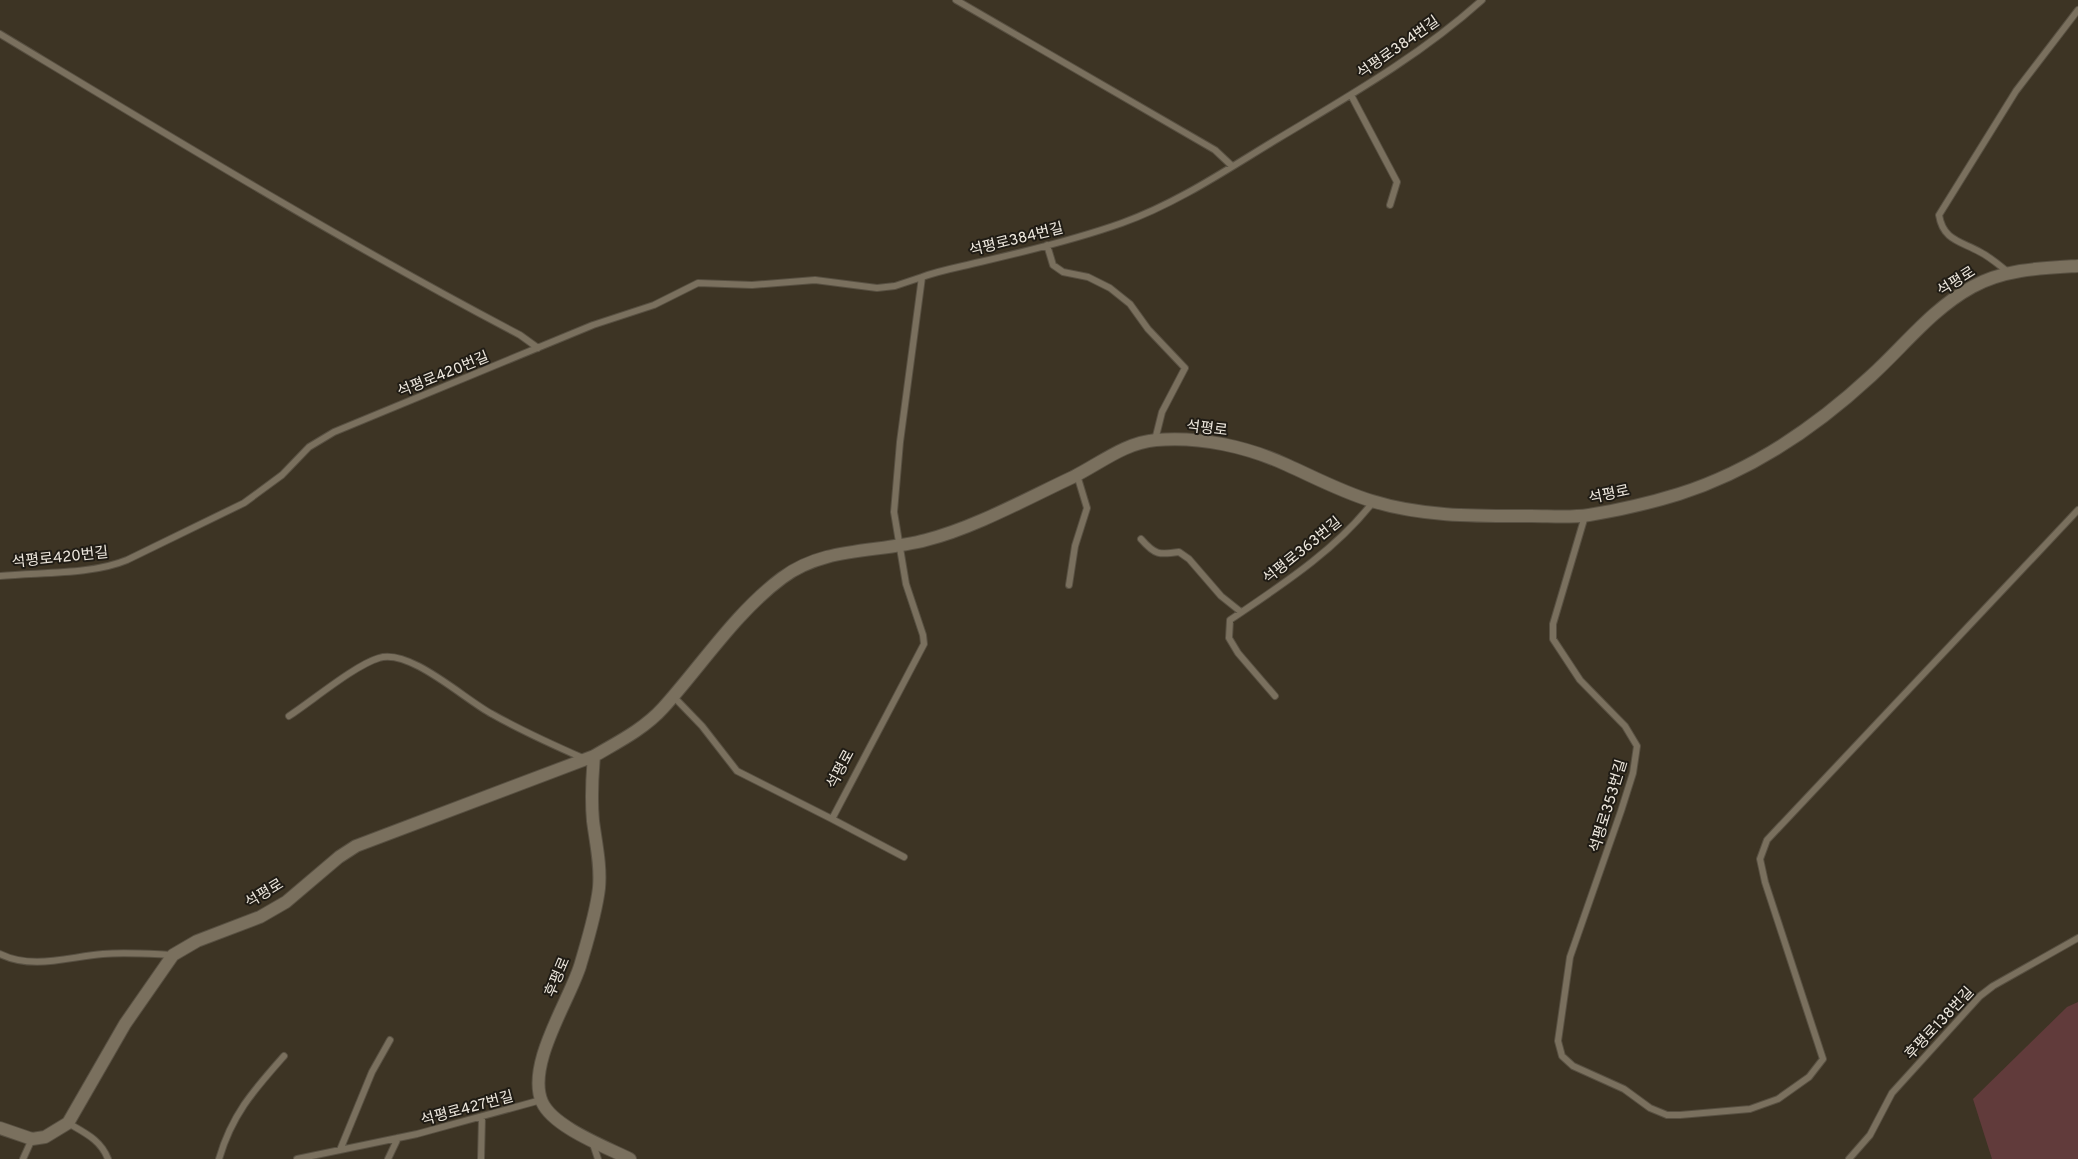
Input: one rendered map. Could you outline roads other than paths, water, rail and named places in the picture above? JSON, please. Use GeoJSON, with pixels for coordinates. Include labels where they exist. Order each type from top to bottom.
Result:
{"type":"FeatureCollection","features":[{"type":"Feature","properties":{"kind":"street","name":"석평로"},"geometry":{"type":"LineString","coordinates":[[32,1139],[45,1137],[68,1122],[125,1024],[173,955],[197,941],[260,917],[286,902],[339,857],[356,846],[590,758],[645,724],[673,696],[754,603],[785,575],[803,565],[828,556],[926,540],[969,525],[1077,475],[1126,447],[1155,440],[1212,442],[1252,452],[1284,463],[1333,487],[1373,502],[1442,514],[1585,516],[1624,508],[1682,493],[1736,471],[1770,453],[1808,427],[1871,377],[1912,335],[1944,307],[1972,287],[2008,272],[2078,266]]}},
{"type":"Feature","properties":{"kind":"street","name":"후평로"},"geometry":{"type":"LineString","coordinates":[[541,1100],[539,1079],[545,1050],[553,1024],[579,968],[599,889],[599,856],[594,822],[590,758]]}},
{"type":"Feature","properties":{"kind":"street"},"geometry":{"type":"LineString","coordinates":[[541,1100],[558,1121],[630,1159]]}},
{"type":"Feature","properties":{"kind":"street"},"geometry":{"type":"LineString","coordinates":[[0,1128],[32,1139]]}},
{"type":"Feature","properties":{"kind":"lane"},"geometry":{"type":"LineString","coordinates":[[956,0],[1214,150],[1232,166]]}},
{"type":"Feature","properties":{"kind":"lane","name":"석평로384번길"},"geometry":{"type":"LineString","coordinates":[[922,277],[945,269],[1047,245],[1122,223],[1153,210],[1232,166],[1351,95],[1423,46],[1482,0]]}},
{"type":"Feature","properties":{"kind":"lane","name":"석평로"},"geometry":{"type":"LineString","coordinates":[[2008,272],[1981,252],[1952,238],[1941,227],[1939,215],[2016,91],[2078,10]]}},
{"type":"Feature","properties":{"kind":"lane"},"geometry":{"type":"LineString","coordinates":[[0,34],[463,306],[520,335],[538,348]]}},
{"type":"Feature","properties":{"kind":"lane","name":"석평로384번길"},"geometry":{"type":"LineString","coordinates":[[1351,95],[1397,182],[1390,205]]}},
{"type":"Feature","properties":{"kind":"lane"},"geometry":{"type":"LineString","coordinates":[[1047,245],[1053,265],[1063,272],[1088,277],[1110,288],[1130,304],[1148,329],[1185,368],[1162,412],[1155,440]]}},
{"type":"Feature","properties":{"kind":"lane"},"geometry":{"type":"LineString","coordinates":[[898,545],[894,512],[900,442],[922,277]]}},
{"type":"Feature","properties":{"kind":"lane","name":"석평로420번길"},"geometry":{"type":"LineString","coordinates":[[0,576],[94,570],[127,560],[244,503],[274,481],[309,448],[334,432],[593,325],[654,305],[698,283],[752,284],[815,280],[877,288],[895,286],[922,277]]}},
{"type":"Feature","properties":{"kind":"lane"},"geometry":{"type":"LineString","coordinates":[[1069,585],[1075,546],[1087,508],[1077,475]]}},
{"type":"Feature","properties":{"kind":"lane","name":"석평로363번길"},"geometry":{"type":"LineString","coordinates":[[1275,696],[1238,653],[1229,638],[1230,620],[1303,569],[1361,518],[1373,502]]}},
{"type":"Feature","properties":{"kind":"lane","name":"석평로353번길"},"geometry":{"type":"LineString","coordinates":[[1585,516],[1555,615],[1554,638],[1580,680],[1626,726],[1637,746],[1632,773],[1616,827],[1570,957],[1558,1041],[1562,1056],[1573,1066],[1618,1086],[1650,1108],[1667,1114],[1680,1115],[1750,1109],[1778,1099],[1809,1077],[1823,1059],[1765,882],[1760,860],[1767,840],[2078,510]]}},
{"type":"Feature","properties":{"kind":"lane"},"geometry":{"type":"LineString","coordinates":[[1141,539],[1152,552],[1164,554],[1179,552],[1189,559],[1221,596],[1241,612]]}},
{"type":"Feature","properties":{"kind":"lane","name":"석평로"},"geometry":{"type":"LineString","coordinates":[[832,819],[924,644],[923,634],[906,584],[898,545]]}},
{"type":"Feature","properties":{"kind":"lane"},"geometry":{"type":"LineString","coordinates":[[289,716],[369,662],[390,656],[420,668],[447,682],[489,712],[529,734],[590,758]]}},
{"type":"Feature","properties":{"kind":"lane"},"geometry":{"type":"LineString","coordinates":[[673,696],[702,726],[737,771],[904,857]]}},
{"type":"Feature","properties":{"kind":"lane","name":"후평로138번길"},"geometry":{"type":"LineString","coordinates":[[1850,1159],[1870,1136],[1892,1093],[1980,996],[1993,986],[2078,938]]}},
{"type":"Feature","properties":{"kind":"lane"},"geometry":{"type":"LineString","coordinates":[[0,954],[13,960],[29,963],[103,954],[173,955]]}},
{"type":"Feature","properties":{"kind":"lane"},"geometry":{"type":"LineString","coordinates":[[340,1150],[372,1072],[390,1040]]}},
{"type":"Feature","properties":{"kind":"lane"},"geometry":{"type":"LineString","coordinates":[[219,1159],[227,1133],[244,1103],[284,1056]]}},
{"type":"Feature","properties":{"kind":"lane","name":"석평로427번길"},"geometry":{"type":"LineString","coordinates":[[297,1159],[398,1138],[541,1100]]}},
{"type":"Feature","properties":{"kind":"lane"},"geometry":{"type":"LineString","coordinates":[[481,1159],[482,1117]]}},
{"type":"Feature","properties":{"kind":"lane"},"geometry":{"type":"LineString","coordinates":[[68,1122],[92,1137],[104,1148],[108,1159]]}},
{"type":"Feature","properties":{"kind":"lane"},"geometry":{"type":"LineString","coordinates":[[388,1159],[398,1138]]}},
{"type":"Feature","properties":{"kind":"lane"},"geometry":{"type":"LineString","coordinates":[[23,1159],[32,1139]]}},
{"type":"Feature","properties":{"kind":"lane"},"geometry":{"type":"LineString","coordinates":[[591,1139],[598,1159]]}}]}
